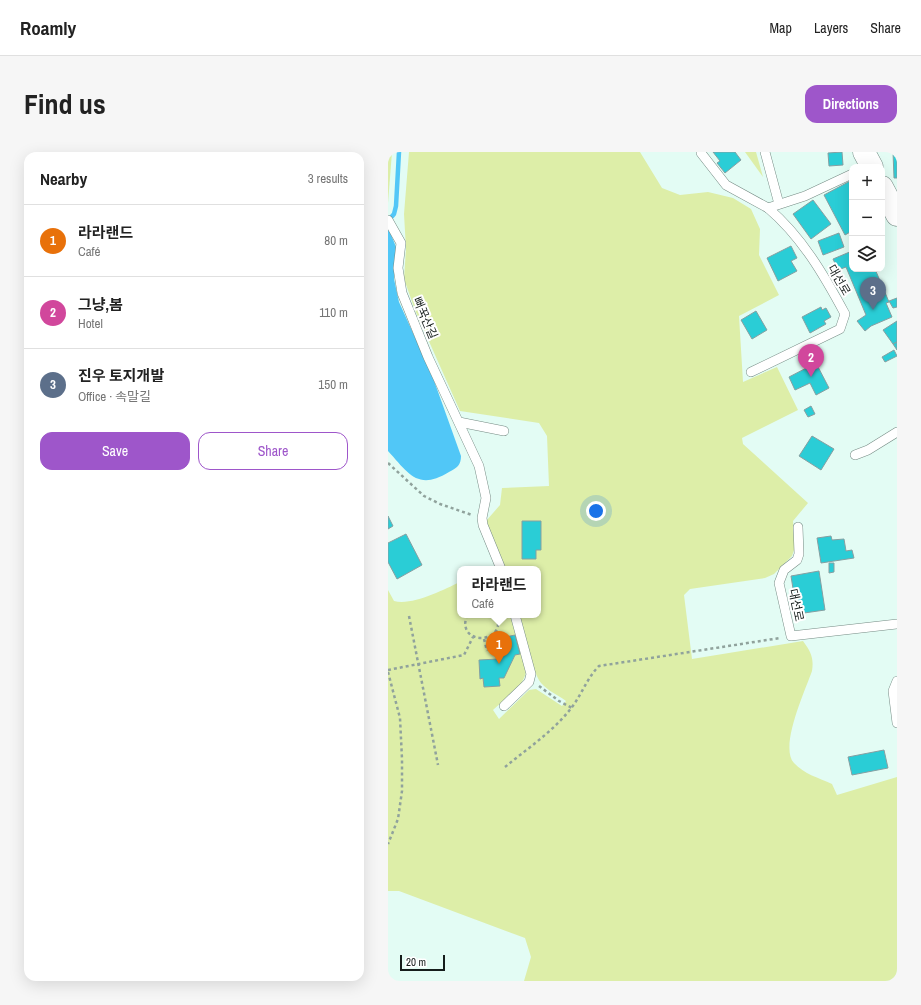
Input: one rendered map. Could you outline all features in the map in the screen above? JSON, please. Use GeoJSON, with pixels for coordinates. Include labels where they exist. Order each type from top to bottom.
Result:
{"type":"FeatureCollection","features":[{"type":"Feature","properties":{"kind":"street"},"geometry":{"type":"LineString","coordinates":[[885,192],[897,215]]}},
{"type":"Feature","properties":{"kind":"lane"},"geometry":{"type":"LineString","coordinates":[[765,152],[779,204]]}},
{"type":"Feature","properties":{"kind":"lane","name":"대선로"},"geometry":{"type":"LineString","coordinates":[[701,153],[726,185],[768,208],[784,222],[820,268],[845,314],[840,329],[751,372]]}},
{"type":"Feature","properties":{"kind":"lane"},"geometry":{"type":"LineString","coordinates":[[768,208],[804,196],[849,173]]}},
{"type":"Feature","properties":{"kind":"lane","name":"뻐꾹산길"},"geometry":{"type":"LineString","coordinates":[[388,220],[401,243],[398,280],[402,293],[428,356],[474,453],[484,482],[486,498],[482,525],[500,566]]}},
{"type":"Feature","properties":{"kind":"lane"},"geometry":{"type":"LineString","coordinates":[[459,422],[504,431]]}},
{"type":"Feature","properties":{"kind":"lane"},"geometry":{"type":"LineString","coordinates":[[855,455],[868,450],[897,432]]}},
{"type":"Feature","properties":{"kind":"lane","name":"대선로"},"geometry":{"type":"LineString","coordinates":[[798,527],[799,554],[797,560],[784,570],[779,583],[791,636],[897,624]]}},
{"type":"Feature","properties":{"kind":"lane"},"geometry":{"type":"LineString","coordinates":[[504,706],[529,682],[530,678],[530,666],[516,618]]}},
{"type":"Feature","properties":{"kind":"lane"},"geometry":{"type":"LineString","coordinates":[[897,681],[893,691],[897,723]]}},
{"type":"Feature","properties":{"kind":"path"},"geometry":{"type":"LineString","coordinates":[[388,463],[424,496],[440,504],[482,518]]}},
{"type":"Feature","properties":{"kind":"path"},"geometry":{"type":"LineString","coordinates":[[409,616],[438,766]]}},
{"type":"Feature","properties":{"kind":"path"},"geometry":{"type":"LineString","coordinates":[[466,618],[465,624],[469,633],[473,637],[484,639],[489,637],[495,631],[498,623],[497,618]]}},
{"type":"Feature","properties":{"kind":"path"},"geometry":{"type":"LineString","coordinates":[[495,631],[500,634]]}},
{"type":"Feature","properties":{"kind":"path"},"geometry":{"type":"LineString","coordinates":[[505,767],[559,722],[572,708],[590,674],[599,666],[791,636]]}},
{"type":"Feature","properties":{"kind":"path"},"geometry":{"type":"LineString","coordinates":[[388,844],[398,819],[402,791],[402,759],[400,718],[388,671],[464,655],[473,637]]}},
{"type":"Feature","properties":{"kind":"path"},"geometry":{"type":"LineString","coordinates":[[484,639],[487,651]]}},
{"type":"Feature","properties":{"kind":"path"},"geometry":{"type":"LineString","coordinates":[[530,678],[559,701],[572,708]]}},
{"type":"Feature","properties":{"kind":"green space"},"geometry":{"type":"Polygon","coordinates":[[[388,152],[392,152],[388,203],[388,152]]]}},
{"type":"Feature","properties":{"kind":"green space"},"geometry":{"type":"Polygon","coordinates":[[[409,152],[640,152],[662,188],[680,195],[708,192],[733,198],[751,209],[760,229],[759,255],[779,295],[739,316],[743,382],[777,367],[798,410],[742,438],[743,444],[808,503],[793,521],[795,547],[792,556],[774,574],[765,578],[690,589],[684,595],[692,659],[803,641],[811,655],[813,666],[791,732],[790,755],[794,763],[807,773],[832,784],[837,795],[897,777],[897,981],[524,981],[531,957],[525,938],[399,891],[388,891],[388,590],[394,601],[401,602],[418,599],[457,583],[457,618],[512,618],[526,672],[517,688],[493,710],[499,719],[529,690],[536,689],[562,706],[566,701],[550,691],[537,677],[520,618],[541,618],[541,566],[504,566],[486,521],[500,505],[502,488],[549,486],[547,436],[539,423],[460,411],[415,310],[404,279],[406,249],[404,214],[409,152]]]}},
{"type":"Feature","properties":{"kind":"green space"},"geometry":{"type":"Polygon","coordinates":[[[745,152],[756,152],[763,177],[745,152]]]}},
{"type":"Feature","properties":{"kind":"water"},"geometry":{"type":"Polygon","coordinates":[[[388,227],[396,247],[394,279],[399,302],[432,375],[461,456],[459,464],[452,471],[429,480],[422,480],[408,473],[388,451],[388,227]]]}},
{"type":"Feature","properties":{"kind":"building"},"geometry":{"type":"Polygon","coordinates":[[[713,152],[735,152],[741,160],[725,173],[717,163],[720,161],[713,152]]]}},
{"type":"Feature","properties":{"kind":"building"},"geometry":{"type":"Polygon","coordinates":[[[842,152],[843,165],[829,166],[828,153],[842,152]]]}},
{"type":"Feature","properties":{"kind":"building"},"geometry":{"type":"Polygon","coordinates":[[[893,152],[897,152],[897,178],[894,178],[893,152]]]}},
{"type":"Feature","properties":{"kind":"building"},"geometry":{"type":"Polygon","coordinates":[[[849,182],[849,233],[845,235],[824,195],[849,182]]]}},
{"type":"Feature","properties":{"kind":"building"},"geometry":{"type":"Polygon","coordinates":[[[813,200],[831,224],[811,239],[793,214],[813,200]]]}},
{"type":"Feature","properties":{"kind":"building"},"geometry":{"type":"Polygon","coordinates":[[[839,233],[844,247],[823,255],[818,241],[839,233]]]}},
{"type":"Feature","properties":{"kind":"building"},"geometry":{"type":"Polygon","coordinates":[[[791,246],[797,258],[791,261],[797,271],[778,281],[767,258],[791,246]]]}},
{"type":"Feature","properties":{"kind":"building"},"geometry":{"type":"Polygon","coordinates":[[[849,252],[849,272],[876,272],[889,302],[886,303],[892,317],[871,326],[865,331],[857,321],[866,315],[846,267],[838,270],[833,259],[849,252]]]}},
{"type":"Feature","properties":{"kind":"building"},"geometry":{"type":"Polygon","coordinates":[[[897,298],[897,307],[893,308],[889,301],[897,298]]]}},
{"type":"Feature","properties":{"kind":"building"},"geometry":{"type":"Polygon","coordinates":[[[821,307],[822,310],[826,308],[831,317],[824,321],[826,324],[810,333],[802,317],[821,307]]]}},
{"type":"Feature","properties":{"kind":"building"},"geometry":{"type":"Polygon","coordinates":[[[756,311],[767,330],[752,339],[741,320],[756,311]]]}},
{"type":"Feature","properties":{"kind":"building"},"geometry":{"type":"Polygon","coordinates":[[[897,321],[897,342],[893,344],[883,330],[897,321]]]}},
{"type":"Feature","properties":{"kind":"building"},"geometry":{"type":"Polygon","coordinates":[[[897,342],[897,350],[893,344],[897,342]]]}},
{"type":"Feature","properties":{"kind":"building"},"geometry":{"type":"Polygon","coordinates":[[[894,350],[897,356],[885,362],[882,357],[894,350]]]}},
{"type":"Feature","properties":{"kind":"building"},"geometry":{"type":"Polygon","coordinates":[[[816,363],[829,388],[816,395],[810,383],[795,390],[789,377],[816,363]]]}},
{"type":"Feature","properties":{"kind":"building"},"geometry":{"type":"Polygon","coordinates":[[[811,406],[815,414],[808,417],[804,410],[811,406]]]}},
{"type":"Feature","properties":{"kind":"building"},"geometry":{"type":"Polygon","coordinates":[[[812,436],[834,449],[821,470],[799,456],[812,436]]]}},
{"type":"Feature","properties":{"kind":"building"},"geometry":{"type":"Polygon","coordinates":[[[388,516],[393,526],[388,529],[388,516]]]}},
{"type":"Feature","properties":{"kind":"building"},"geometry":{"type":"Polygon","coordinates":[[[522,521],[541,521],[541,550],[536,550],[536,559],[522,559],[522,521]]]}},
{"type":"Feature","properties":{"kind":"building"},"geometry":{"type":"Polygon","coordinates":[[[406,534],[422,565],[397,579],[388,562],[388,543],[406,534]]]}},
{"type":"Feature","properties":{"kind":"building"},"geometry":{"type":"Polygon","coordinates":[[[831,536],[832,540],[844,539],[846,551],[852,550],[854,558],[821,563],[817,538],[831,536]]]}},
{"type":"Feature","properties":{"kind":"building"},"geometry":{"type":"Polygon","coordinates":[[[829,563],[834,563],[834,572],[829,573],[829,563]]]}},
{"type":"Feature","properties":{"kind":"building"},"geometry":{"type":"Polygon","coordinates":[[[819,571],[825,610],[797,614],[791,576],[819,571]]]}},
{"type":"Feature","properties":{"kind":"building"},"geometry":{"type":"Polygon","coordinates":[[[515,635],[520,654],[515,655],[504,678],[499,678],[500,686],[484,687],[483,678],[480,679],[479,660],[498,659],[504,650],[501,638],[515,635]]]}},
{"type":"Feature","properties":{"kind":"building"},"geometry":{"type":"Polygon","coordinates":[[[884,750],[888,768],[852,775],[848,757],[884,750]]]}},
{"type":"Feature","properties":{"kind":"waterway"},"geometry":{"type":"LineString","coordinates":[[388,221],[394,214],[396,206],[399,152]]}},
{"type":"Feature","properties":{"kind":"place","name":"진우 토지개발"},"geometry":{"type":"Point","coordinates":[873,310]}},
{"type":"Feature","properties":{"kind":"place","name":"그냥,봄"},"geometry":{"type":"Point","coordinates":[811,377]}},
{"type":"Feature","properties":{"kind":"place","name":"라라랜드"},"geometry":{"type":"Point","coordinates":[499,664]}}]}
